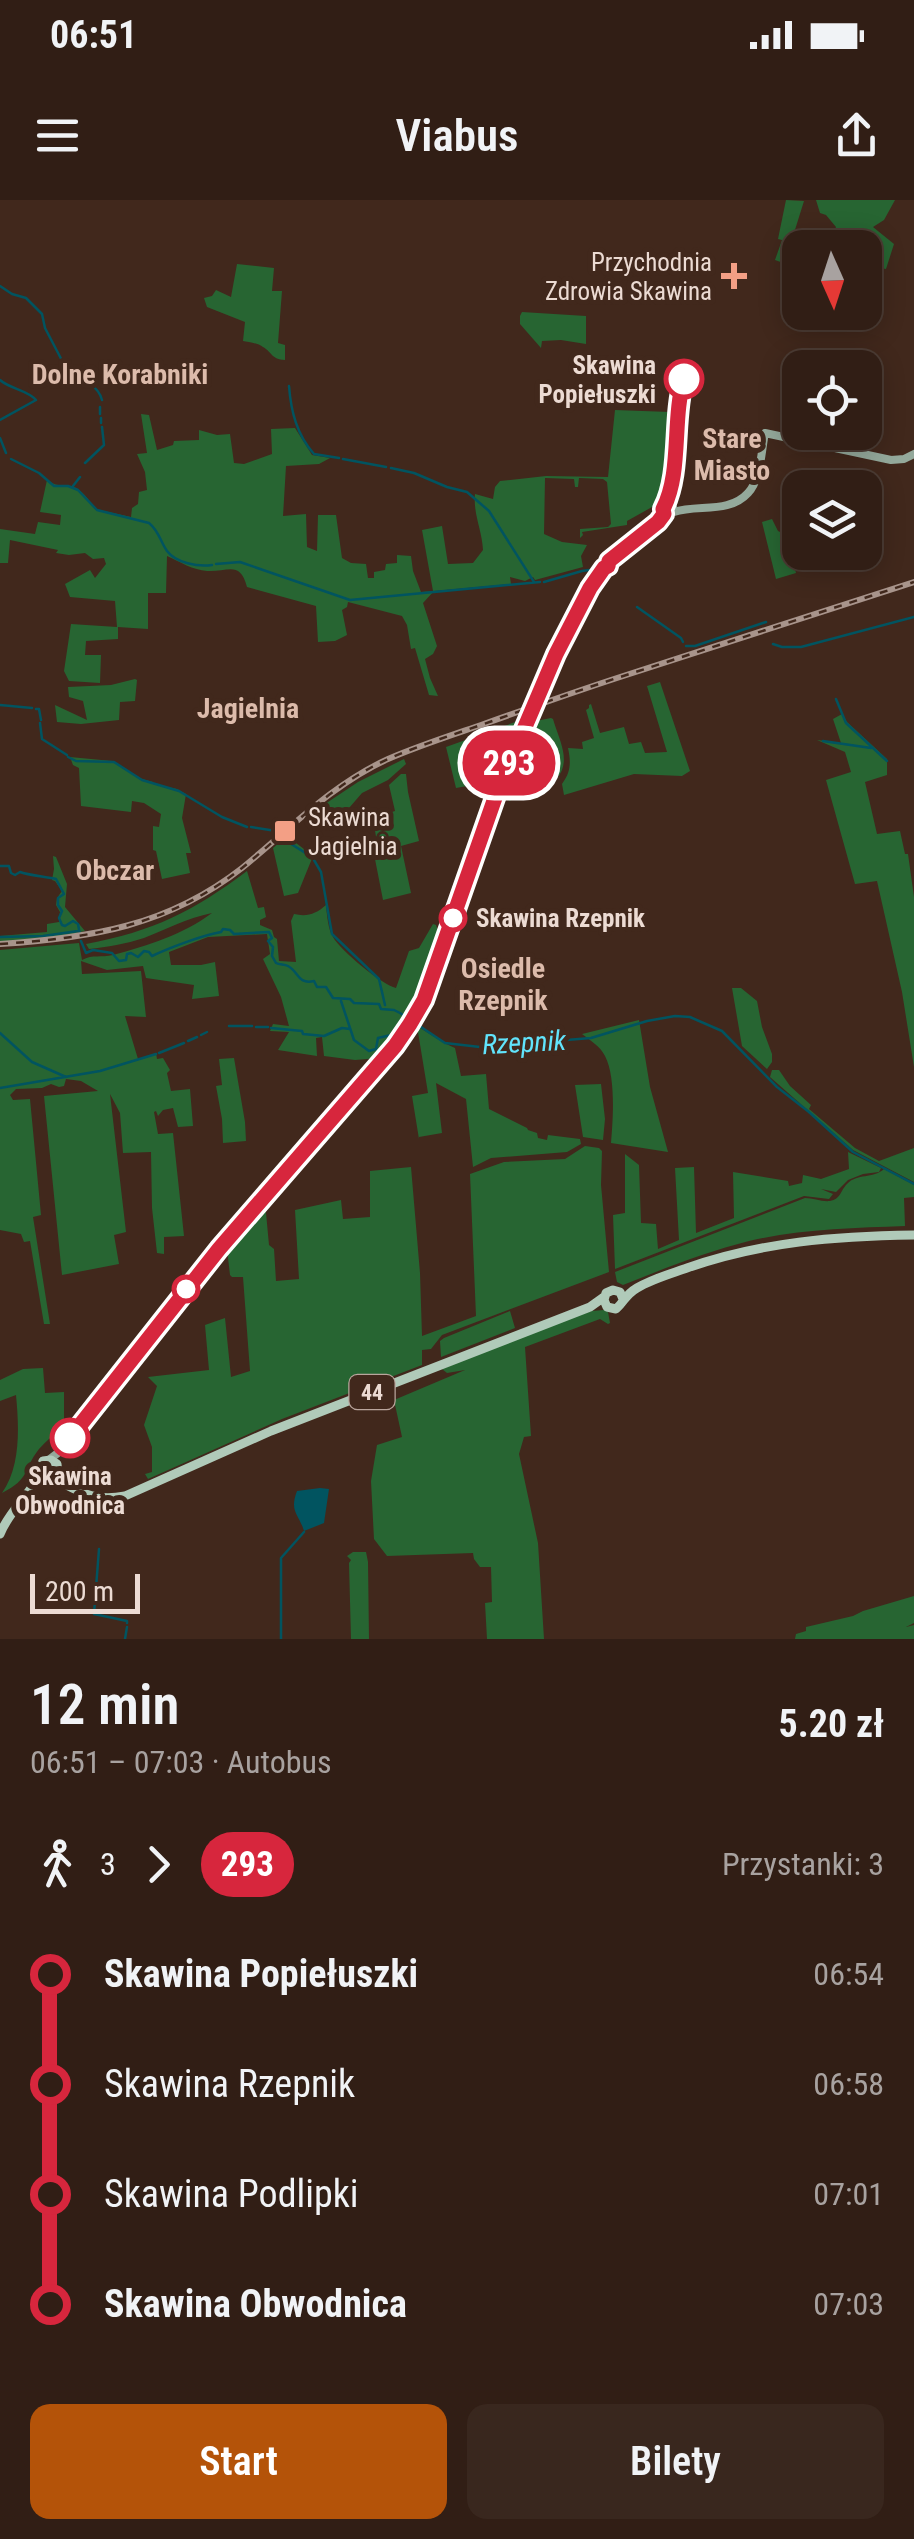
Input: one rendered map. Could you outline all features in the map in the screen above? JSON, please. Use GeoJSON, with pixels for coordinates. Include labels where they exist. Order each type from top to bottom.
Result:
{"type":"FeatureCollection","features":[{"type":"Feature","properties":{"kind":"main road"},"geometry":{"type":"LineString","coordinates":[[1,1532],[187,1288],[395,1046],[412,1021],[424,1000],[511,757],[553,661],[605,563],[667,514],[728,506],[747,494],[756,479],[765,433],[876,458],[898,460],[914,454]]}},
{"type":"Feature","properties":{"kind":"main road","name":"44"},"geometry":{"type":"LineString","coordinates":[[621,1296],[707,1262],[771,1246],[827,1238],[914,1235]]}},
{"type":"Feature","properties":{"kind":"main road","name":"44"},"geometry":{"type":"LineString","coordinates":[[51,1471],[86,1490],[109,1494],[135,1492],[272,1431],[605,1302],[611,1290],[621,1296]]}},
{"type":"Feature","properties":{"kind":"main road","name":"44"},"geometry":{"type":"LineString","coordinates":[[605,1302],[612,1309],[618,1308],[621,1296]]}},
{"type":"Feature","properties":{"kind":"green space"},"geometry":{"type":"Polygon","coordinates":[[[786,200],[804,201],[795,230],[782,230],[782,240],[778,239],[786,200]]]}},
{"type":"Feature","properties":{"kind":"green space"},"geometry":{"type":"Polygon","coordinates":[[[816,200],[895,200],[884,220],[873,227],[877,230],[835,230],[826,215],[820,213],[816,200]]]}},
{"type":"Feature","properties":{"kind":"green space"},"geometry":{"type":"Polygon","coordinates":[[[882,234],[894,244],[886,269],[882,268],[882,234]]]}},
{"type":"Feature","properties":{"kind":"green space"},"geometry":{"type":"Polygon","coordinates":[[[782,240],[782,263],[775,260],[782,240]]]}},
{"type":"Feature","properties":{"kind":"green space"},"geometry":{"type":"Polygon","coordinates":[[[237,264],[274,268],[272,291],[282,291],[278,343],[285,345],[285,360],[243,341],[245,322],[207,307],[204,298],[216,290],[231,297],[237,264]]]}},
{"type":"Feature","properties":{"kind":"green space"},"geometry":{"type":"Polygon","coordinates":[[[522,312],[586,316],[586,344],[542,341],[541,348],[520,324],[522,312]]]}},
{"type":"Feature","properties":{"kind":"green space"},"geometry":{"type":"Polygon","coordinates":[[[615,410],[670,412],[661,502],[627,521],[627,525],[582,532],[580,538],[580,529],[611,524],[607,482],[579,478],[575,487],[574,479],[545,478],[544,534],[562,542],[587,545],[581,556],[583,567],[535,580],[510,577],[511,584],[434,591],[423,603],[437,646],[425,659],[438,696],[429,695],[402,616],[348,602],[342,610],[347,635],[335,641],[318,642],[316,606],[247,587],[237,570],[202,570],[167,556],[166,593],[148,593],[148,629],[118,627],[118,639],[86,641],[85,655],[101,655],[100,683],[69,681],[64,671],[71,624],[117,627],[115,601],[70,597],[65,584],[90,570],[95,578],[106,564],[104,558],[93,559],[85,553],[56,553],[58,550],[10,540],[8,563],[0,563],[0,529],[35,534],[38,522],[60,525],[61,515],[40,512],[47,480],[79,490],[95,509],[131,517],[139,492],[147,490],[137,454],[147,453],[141,414],[149,415],[157,450],[173,445],[174,441],[199,440],[199,430],[230,434],[234,463],[244,464],[272,454],[271,429],[295,428],[312,455],[330,458],[319,464],[286,466],[283,516],[306,514],[307,547],[317,551],[318,515],[336,515],[342,558],[366,564],[368,578],[374,578],[374,572],[385,570],[386,564],[397,563],[397,555],[411,556],[421,592],[433,591],[422,530],[442,526],[448,564],[473,563],[483,550],[475,494],[493,499],[500,481],[546,476],[608,477],[615,410]]]}},
{"type":"Feature","properties":{"kind":"green space"},"geometry":{"type":"Polygon","coordinates":[[[772,519],[782,533],[782,570],[796,573],[776,579],[762,522],[772,519]]]}},
{"type":"Feature","properties":{"kind":"green space"},"geometry":{"type":"Polygon","coordinates":[[[135,679],[135,701],[120,702],[119,720],[57,722],[55,705],[87,720],[83,701],[69,697],[68,687],[111,685],[135,679]]]}},
{"type":"Feature","properties":{"kind":"green space"},"geometry":{"type":"Polygon","coordinates":[[[660,682],[690,771],[682,776],[634,774],[564,795],[562,784],[570,767],[568,748],[583,749],[582,742],[594,738],[586,710],[591,704],[600,733],[624,727],[629,744],[641,742],[645,753],[667,752],[647,686],[660,682]]]}},
{"type":"Feature","properties":{"kind":"green space"},"geometry":{"type":"Polygon","coordinates":[[[842,714],[887,759],[887,775],[865,782],[877,834],[900,831],[908,854],[914,897],[914,1067],[877,881],[855,884],[826,780],[851,772],[845,752],[817,740],[841,743],[833,719],[842,714]]]}},
{"type":"Feature","properties":{"kind":"green space"},"geometry":{"type":"Polygon","coordinates":[[[551,718],[563,751],[561,772],[548,785],[509,801],[523,758],[520,749],[531,722],[551,718]]]}},
{"type":"Feature","properties":{"kind":"green space"},"geometry":{"type":"Polygon","coordinates":[[[522,721],[512,745],[502,749],[490,782],[456,788],[446,747],[522,721]]]}},
{"type":"Feature","properties":{"kind":"green space"},"geometry":{"type":"Polygon","coordinates":[[[70,757],[112,761],[153,784],[186,794],[182,818],[191,853],[186,853],[190,873],[162,879],[153,850],[153,826],[159,827],[161,814],[144,803],[132,801],[131,812],[81,806],[79,768],[70,757]]]}},
{"type":"Feature","properties":{"kind":"green space"},"geometry":{"type":"Polygon","coordinates":[[[404,759],[406,764],[388,780],[362,793],[330,830],[322,806],[404,759]]]}},
{"type":"Feature","properties":{"kind":"green space"},"geometry":{"type":"Polygon","coordinates":[[[406,774],[419,841],[401,846],[411,893],[383,900],[374,854],[378,849],[373,818],[395,811],[389,785],[406,774]]]}},
{"type":"Feature","properties":{"kind":"green space"},"geometry":{"type":"Polygon","coordinates":[[[287,836],[313,856],[298,893],[284,896],[273,848],[287,836]]]}},
{"type":"Feature","properties":{"kind":"green space"},"geometry":{"type":"Polygon","coordinates":[[[53,856],[67,884],[65,907],[85,931],[76,936],[0,943],[0,936],[47,932],[47,924],[59,922],[56,905],[62,891],[52,880],[53,856]]]}},
{"type":"Feature","properties":{"kind":"green space"},"geometry":{"type":"Polygon","coordinates":[[[247,871],[258,908],[264,907],[266,917],[260,925],[272,930],[277,939],[279,961],[296,962],[291,921],[294,914],[311,914],[326,905],[330,930],[337,943],[372,974],[396,988],[409,951],[419,948],[433,924],[436,925],[438,944],[417,1001],[379,1058],[324,1056],[322,1037],[316,1038],[317,1056],[278,1050],[289,1032],[270,1031],[273,1024],[289,1026],[281,997],[263,959],[270,954],[267,934],[208,937],[169,952],[171,965],[215,962],[219,996],[192,999],[194,985],[146,978],[143,966],[107,970],[81,961],[82,974],[141,971],[146,1017],[125,1016],[138,1059],[156,1053],[157,1059],[163,1058],[170,1070],[167,1073],[171,1091],[190,1089],[193,1126],[178,1127],[173,1108],[158,1116],[154,1112],[158,1134],[173,1133],[184,1236],[164,1237],[164,1254],[157,1253],[151,1152],[123,1153],[120,1113],[110,1094],[126,1232],[114,1235],[119,1264],[62,1275],[44,1096],[98,1091],[81,1081],[66,1079],[64,1086],[59,1087],[51,1084],[16,1089],[10,1095],[13,1100],[30,1099],[41,1215],[33,1217],[50,1324],[44,1324],[30,1241],[24,1242],[21,1234],[0,1230],[0,950],[79,943],[82,960],[139,948],[212,913],[130,942],[89,949],[86,944],[171,918],[247,871]]]}},
{"type":"Feature","properties":{"kind":"green space"},"geometry":{"type":"Polygon","coordinates":[[[732,988],[741,988],[757,1001],[772,1054],[767,1069],[742,1046],[732,988]]]}},
{"type":"Feature","properties":{"kind":"green space"},"geometry":{"type":"Polygon","coordinates":[[[639,1020],[650,1087],[668,1152],[611,1143],[611,1075],[601,1049],[582,1034],[639,1020]]]}},
{"type":"Feature","properties":{"kind":"green space"},"geometry":{"type":"Polygon","coordinates":[[[417,1026],[455,1048],[461,1076],[486,1074],[489,1109],[537,1133],[538,1138],[547,1140],[548,1135],[580,1139],[581,1144],[567,1152],[491,1158],[473,1167],[466,1099],[436,1083],[442,1133],[419,1139],[412,1096],[428,1093],[417,1026]]]}},
{"type":"Feature","properties":{"kind":"green space"},"geometry":{"type":"Polygon","coordinates":[[[234,1058],[246,1141],[223,1143],[216,1086],[222,1085],[219,1059],[234,1058]]]}},
{"type":"Feature","properties":{"kind":"green space"},"geometry":{"type":"Polygon","coordinates":[[[772,1070],[779,1070],[811,1105],[809,1109],[855,1148],[879,1161],[914,1148],[914,1182],[853,1150],[770,1077],[772,1070]]]}},
{"type":"Feature","properties":{"kind":"green space"},"geometry":{"type":"Polygon","coordinates":[[[601,1084],[603,1140],[583,1137],[575,1085],[601,1084]]]}},
{"type":"Feature","properties":{"kind":"green space"},"geometry":{"type":"Polygon","coordinates":[[[585,1146],[602,1151],[609,1272],[442,1335],[431,1349],[422,1350],[422,1365],[282,1419],[148,1479],[145,1474],[152,1472],[152,1447],[144,1425],[157,1386],[148,1377],[209,1370],[205,1325],[225,1318],[231,1377],[250,1371],[243,1277],[230,1275],[227,1249],[265,1202],[276,1281],[299,1279],[295,1210],[341,1200],[343,1219],[370,1217],[370,1171],[411,1167],[422,1336],[476,1316],[470,1174],[504,1162],[565,1159],[585,1146]]]}},
{"type":"Feature","properties":{"kind":"green space"},"geometry":{"type":"Polygon","coordinates":[[[848,1152],[881,1168],[879,1172],[848,1180],[836,1192],[821,1189],[833,1194],[829,1199],[804,1196],[615,1269],[613,1215],[625,1213],[625,1154],[639,1165],[641,1223],[656,1224],[658,1249],[679,1240],[675,1168],[694,1167],[696,1233],[734,1218],[733,1172],[788,1181],[789,1186],[802,1183],[803,1175],[821,1179],[849,1169],[848,1152]]]}},
{"type":"Feature","properties":{"kind":"green space"},"geometry":{"type":"Polygon","coordinates":[[[884,1169],[914,1185],[914,1197],[904,1198],[905,1226],[768,1237],[701,1255],[623,1285],[617,1282],[615,1272],[805,1198],[834,1200],[851,1181],[884,1169]]]}},
{"type":"Feature","properties":{"kind":"green space"},"geometry":{"type":"Polygon","coordinates":[[[510,1311],[515,1328],[441,1357],[440,1341],[444,1338],[510,1311]]]}},
{"type":"Feature","properties":{"kind":"green space"},"geometry":{"type":"Polygon","coordinates":[[[608,1312],[608,1324],[600,1319],[525,1347],[531,1436],[524,1437],[519,1454],[538,1543],[544,1639],[487,1639],[485,1603],[492,1602],[491,1567],[480,1567],[473,1553],[387,1556],[374,1539],[371,1481],[377,1445],[402,1437],[394,1400],[465,1370],[447,1373],[442,1369],[563,1320],[608,1312]]]}},
{"type":"Feature","properties":{"kind":"green space"},"geometry":{"type":"Polygon","coordinates":[[[43,1368],[45,1393],[64,1392],[64,1425],[39,1449],[22,1478],[2,1493],[16,1459],[18,1420],[16,1395],[0,1401],[0,1380],[23,1369],[43,1368]]]}},
{"type":"Feature","properties":{"kind":"green space"},"geometry":{"type":"Polygon","coordinates":[[[366,1552],[368,1562],[369,1639],[351,1639],[351,1560],[347,1556],[366,1552]]]}},
{"type":"Feature","properties":{"kind":"green space"},"geometry":{"type":"Polygon","coordinates":[[[914,1596],[914,1623],[906,1627],[914,1625],[914,1639],[795,1639],[806,1627],[914,1596]]]}},
{"type":"Feature","properties":{"kind":"water"},"geometry":{"type":"Polygon","coordinates":[[[329,1489],[324,1523],[304,1531],[294,1508],[297,1491],[329,1489]]]}},
{"type":"Feature","properties":{"kind":"waterway"},"geometry":{"type":"LineString","coordinates":[[0,286],[26,298],[42,314],[68,372]]}},
{"type":"Feature","properties":{"kind":"waterway"},"geometry":{"type":"LineString","coordinates":[[70,375],[94,387],[102,400]]}},
{"type":"Feature","properties":{"kind":"waterway"},"geometry":{"type":"LineString","coordinates":[[0,380],[36,400],[0,420]]}},
{"type":"Feature","properties":{"kind":"waterway"},"geometry":{"type":"LineString","coordinates":[[289,386],[296,423],[308,447],[314,454],[339,458]]}},
{"type":"Feature","properties":{"kind":"waterway"},"geometry":{"type":"LineString","coordinates":[[100,407],[100,414]]}},
{"type":"Feature","properties":{"kind":"waterway"},"geometry":{"type":"LineString","coordinates":[[101,418],[101,423]]}},
{"type":"Feature","properties":{"kind":"waterway"},"geometry":{"type":"LineString","coordinates":[[85,463],[104,445],[102,427]]}},
{"type":"Feature","properties":{"kind":"waterway"},"geometry":{"type":"LineString","coordinates":[[0,438],[6,453]]}},
{"type":"Feature","properties":{"kind":"waterway"},"geometry":{"type":"LineString","coordinates":[[11,459],[39,473],[54,486],[78,490],[97,510],[149,523],[176,559],[212,565]]}},
{"type":"Feature","properties":{"kind":"waterway"},"geometry":{"type":"LineString","coordinates":[[343,459],[386,467]]}},
{"type":"Feature","properties":{"kind":"waterway"},"geometry":{"type":"LineString","coordinates":[[391,468],[467,492],[489,511],[534,582]]}},
{"type":"Feature","properties":{"kind":"waterway"},"geometry":{"type":"LineString","coordinates":[[73,486],[80,477]]}},
{"type":"Feature","properties":{"kind":"waterway"},"geometry":{"type":"LineString","coordinates":[[216,564],[240,562],[350,600],[540,582]]}},
{"type":"Feature","properties":{"kind":"waterway"},"geometry":{"type":"LineString","coordinates":[[544,582],[582,571],[593,574]]}},
{"type":"Feature","properties":{"kind":"waterway"},"geometry":{"type":"LineString","coordinates":[[637,607],[683,642]]}},
{"type":"Feature","properties":{"kind":"waterway"},"geometry":{"type":"LineString","coordinates":[[773,644],[801,647],[914,617]]}},
{"type":"Feature","properties":{"kind":"waterway"},"geometry":{"type":"LineString","coordinates":[[686,646],[766,622]]}},
{"type":"Feature","properties":{"kind":"waterway"},"geometry":{"type":"LineString","coordinates":[[836,699],[846,723],[887,761]]}},
{"type":"Feature","properties":{"kind":"waterway"},"geometry":{"type":"LineString","coordinates":[[0,705],[32,708]]}},
{"type":"Feature","properties":{"kind":"waterway"},"geometry":{"type":"LineString","coordinates":[[36,709],[41,720]]}},
{"type":"Feature","properties":{"kind":"waterway"},"geometry":{"type":"LineString","coordinates":[[40,723],[42,739],[67,755]]}},
{"type":"Feature","properties":{"kind":"waterway"},"geometry":{"type":"LineString","coordinates":[[823,741],[871,748]]}},
{"type":"Feature","properties":{"kind":"waterway"},"geometry":{"type":"LineString","coordinates":[[68,757],[76,761],[114,762],[142,780],[179,791],[247,827]]}},
{"type":"Feature","properties":{"kind":"waterway"},"geometry":{"type":"LineString","coordinates":[[251,827],[276,831]]}},
{"type":"Feature","properties":{"kind":"waterway"},"geometry":{"type":"LineString","coordinates":[[285,840],[310,856]]}},
{"type":"Feature","properties":{"kind":"waterway"},"geometry":{"type":"LineString","coordinates":[[314,860],[321,872],[332,934],[379,979],[385,1005]]}},
{"type":"Feature","properties":{"kind":"waterway","name":"Rzepnik"},"geometry":{"type":"LineString","coordinates":[[0,866],[9,866],[15,875],[20,872],[56,879],[64,894],[58,898],[62,911],[59,918],[65,926],[73,921],[78,924],[80,935]]}},
{"type":"Feature","properties":{"kind":"waterway","name":"Rzepnik"},"geometry":{"type":"LineString","coordinates":[[81,941],[86,953],[112,953],[119,961],[126,960],[127,954],[138,957],[144,951],[152,956],[223,929],[234,934],[269,932],[276,963],[288,966],[302,980],[326,987],[333,998],[394,1010],[445,1043],[480,1047],[591,1038],[647,1021],[690,1017],[722,1031],[777,1087],[853,1152],[914,1184]]}},
{"type":"Feature","properties":{"kind":"waterway"},"geometry":{"type":"LineString","coordinates":[[0,937],[78,931]]}},
{"type":"Feature","properties":{"kind":"waterway"},"geometry":{"type":"LineString","coordinates":[[341,1001],[354,1040],[369,1051],[376,1049],[378,1038],[395,1034],[405,1016]]}},
{"type":"Feature","properties":{"kind":"waterway"},"geometry":{"type":"LineString","coordinates":[[229,1026],[252,1026]]}},
{"type":"Feature","properties":{"kind":"waterway"},"geometry":{"type":"LineString","coordinates":[[256,1027],[268,1027]]}},
{"type":"Feature","properties":{"kind":"waterway"},"geometry":{"type":"LineString","coordinates":[[271,1028],[324,1036],[342,1028],[350,1029]]}},
{"type":"Feature","properties":{"kind":"waterway"},"geometry":{"type":"LineString","coordinates":[[201,1035],[207,1032]]}},
{"type":"Feature","properties":{"kind":"waterway"},"geometry":{"type":"LineString","coordinates":[[0,1033],[32,1062],[66,1077]]}},
{"type":"Feature","properties":{"kind":"waterway"},"geometry":{"type":"LineString","coordinates":[[188,1041],[197,1037]]}},
{"type":"Feature","properties":{"kind":"waterway"},"geometry":{"type":"LineString","coordinates":[[159,1053],[184,1043]]}},
{"type":"Feature","properties":{"kind":"waterway"},"geometry":{"type":"LineString","coordinates":[[0,1088],[100,1071],[156,1054]]}},
{"type":"Feature","properties":{"kind":"waterway"},"geometry":{"type":"LineString","coordinates":[[281,1639],[281,1558],[304,1532]]}},
{"type":"Feature","properties":{"kind":"waterway"},"geometry":{"type":"LineString","coordinates":[[99,1549],[94,1614],[127,1623]]}},
{"type":"Feature","properties":{"kind":"waterway"},"geometry":{"type":"LineString","coordinates":[[125,1639],[127,1627]]}},
{"type":"Feature","properties":{"kind":"railway"},"geometry":{"type":"LineString","coordinates":[[0,944],[97,933],[157,916],[214,888],[329,795],[388,759],[583,689],[914,582]]}},
{"type":"Feature","properties":{"kind":"bus line","name":"293"},"geometry":{"type":"LineString","coordinates":[[70,1438],[187,1288],[395,1046],[424,1000],[496,795],[572,620],[609,561],[664,514],[670,494],[684,379]]}},
{"type":"Feature","properties":{"kind":"place","name":"Przychodnia Zdrowia Skawina"},"geometry":{"type":"Point","coordinates":[734,276]}},
{"type":"Feature","properties":{"kind":"place","name":"Skawina Popiełuszki"},"geometry":{"type":"Point","coordinates":[684,379]}},
{"type":"Feature","properties":{"kind":"place","name":"Skawina Jagielnia"},"geometry":{"type":"Point","coordinates":[285,831]}},
{"type":"Feature","properties":{"kind":"place","name":"Skawina Rzepnik"},"geometry":{"type":"Point","coordinates":[453,918]}},
{"type":"Feature","properties":{"kind":"place","name":"Skawina Obwodnica"},"geometry":{"type":"Point","coordinates":[70,1438]}},
{"type":"Feature","properties":{"kind":"district","name":"Dolne Korabniki"},"geometry":{"type":"Point","coordinates":[120,374]}},
{"type":"Feature","properties":{"kind":"district","name":"Stare Miasto"},"geometry":{"type":"Point","coordinates":[732,454]}},
{"type":"Feature","properties":{"kind":"district","name":"Jagielnia"},"geometry":{"type":"Point","coordinates":[248,708]}},
{"type":"Feature","properties":{"kind":"district","name":"Obczar"},"geometry":{"type":"Point","coordinates":[115,870]}},
{"type":"Feature","properties":{"kind":"district","name":"Osiedle Rzepnik"},"geometry":{"type":"Point","coordinates":[503,984]}}]}
